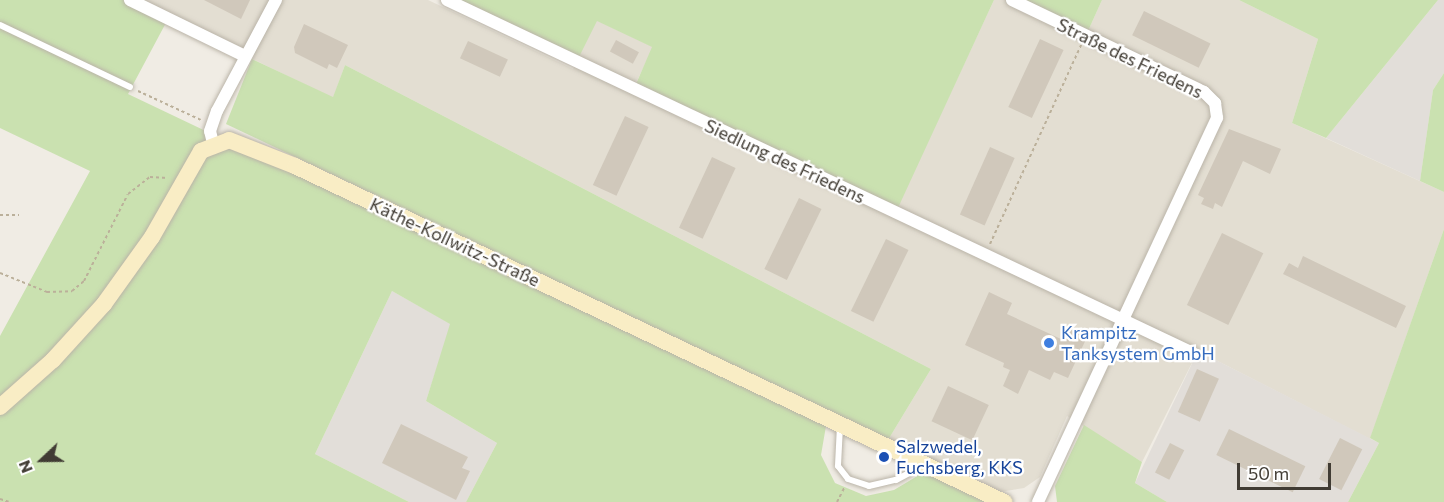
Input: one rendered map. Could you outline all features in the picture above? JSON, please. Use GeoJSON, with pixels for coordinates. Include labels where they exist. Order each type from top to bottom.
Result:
{"type":"FeatureCollection","features":[{"type":"Feature","properties":{"kind":"main road","name":"Käthe-Kollwitz-Straße"},"geometry":{"type":"LineString","coordinates":[[213,143],[238,141],[285,162],[1004,502]]}},
{"type":"Feature","properties":{"kind":"main road"},"geometry":{"type":"LineString","coordinates":[[0,407],[53,360],[105,304],[152,237],[194,160],[213,143]]}},
{"type":"Feature","properties":{"kind":"street"},"geometry":{"type":"LineString","coordinates":[[130,0],[243,55]]}},
{"type":"Feature","properties":{"kind":"street"},"geometry":{"type":"LineString","coordinates":[[213,143],[212,125],[243,55],[276,0]]}},
{"type":"Feature","properties":{"kind":"street","name":"Siedlung des Friedens"},"geometry":{"type":"LineString","coordinates":[[447,0],[1193,353]]}},
{"type":"Feature","properties":{"kind":"street","name":"Straße des Friedens"},"geometry":{"type":"LineString","coordinates":[[1012,0],[1204,92],[1215,103],[1217,118],[1124,322]]}},
{"type":"Feature","properties":{"kind":"street"},"geometry":{"type":"LineString","coordinates":[[1038,502],[1124,322]]}},
{"type":"Feature","properties":{"kind":"lane"},"geometry":{"type":"LineString","coordinates":[[0,25],[130,87]]}},
{"type":"Feature","properties":{"kind":"lane"},"geometry":{"type":"LineString","coordinates":[[840,425],[838,466],[848,479],[869,486],[896,480],[924,464]]}},
{"type":"Feature","properties":{"kind":"path"},"geometry":{"type":"LineString","coordinates":[[985,255],[1086,35]]}},
{"type":"Feature","properties":{"kind":"path"},"geometry":{"type":"LineString","coordinates":[[130,87],[212,125]]}},
{"type":"Feature","properties":{"kind":"path"},"geometry":{"type":"LineString","coordinates":[[0,273],[47,292],[72,291],[84,281],[128,194],[150,177],[181,184]]}},
{"type":"Feature","properties":{"kind":"path"},"geometry":{"type":"LineString","coordinates":[[0,215],[19,215]]}},
{"type":"Feature","properties":{"kind":"path"},"geometry":{"type":"LineString","coordinates":[[837,502],[848,479]]}},
{"type":"Feature","properties":{"kind":"path"},"geometry":{"type":"LineString","coordinates":[[0,499],[9,502]]}},
{"type":"Feature","properties":{"kind":"shaded area"},"geometry":{"type":"Polygon","coordinates":[[[130,0],[428,0],[573,69],[596,20],[653,47],[636,83],[896,210],[994,0],[1024,0],[1088,31],[1102,0],[1239,0],[1318,39],[1292,123],[1444,192],[1444,229],[1370,439],[1198,351],[1142,462],[1067,416],[1040,477],[1024,488],[1000,492],[888,440],[931,369],[345,65],[333,98],[130,0]]]}},
{"type":"Feature","properties":{"kind":"shaded area"},"geometry":{"type":"Polygon","coordinates":[[[1438,0],[1444,0],[1444,73],[1433,90],[1420,181],[1326,138],[1438,0]]]}},
{"type":"Feature","properties":{"kind":"shaded area"},"geometry":{"type":"Polygon","coordinates":[[[392,291],[451,324],[426,401],[497,443],[466,502],[409,502],[315,454],[392,291]]]}},
{"type":"Feature","properties":{"kind":"shaded area"},"geometry":{"type":"Polygon","coordinates":[[[1198,351],[1379,443],[1348,502],[1167,502],[1135,483],[1198,351]]]}},
{"type":"Feature","properties":{"kind":"green space"},"geometry":{"type":"Polygon","coordinates":[[[0,0],[130,0],[168,19],[128,94],[826,426],[821,455],[835,483],[866,496],[894,490],[924,472],[985,502],[466,502],[497,443],[426,401],[450,324],[392,291],[315,454],[409,502],[0,502],[0,336],[90,171],[0,128],[0,0]]]}},
{"type":"Feature","properties":{"kind":"green space"},"geometry":{"type":"Polygon","coordinates":[[[456,0],[994,0],[897,210],[636,84],[652,47],[597,21],[579,57],[456,0]]]}},
{"type":"Feature","properties":{"kind":"green space"},"geometry":{"type":"Polygon","coordinates":[[[1024,0],[1102,0],[1088,31],[1024,0]]]}},
{"type":"Feature","properties":{"kind":"green space"},"geometry":{"type":"Polygon","coordinates":[[[1239,0],[1438,0],[1326,138],[1292,123],[1318,39],[1239,0]]]}},
{"type":"Feature","properties":{"kind":"green space"},"geometry":{"type":"Polygon","coordinates":[[[252,59],[333,97],[345,65],[931,369],[888,440],[226,124],[252,59]]]}},
{"type":"Feature","properties":{"kind":"green space"},"geometry":{"type":"Polygon","coordinates":[[[1444,73],[1444,192],[1420,181],[1433,90],[1444,73]]]}},
{"type":"Feature","properties":{"kind":"green space"},"geometry":{"type":"Polygon","coordinates":[[[1444,229],[1444,502],[1348,502],[1379,443],[1370,438],[1444,229]]]}},
{"type":"Feature","properties":{"kind":"green space"},"geometry":{"type":"Polygon","coordinates":[[[1084,425],[1142,462],[1135,483],[1167,502],[1057,502],[1055,486],[1084,425]]]}},
{"type":"Feature","properties":{"kind":"building"},"geometry":{"type":"Polygon","coordinates":[[[204,0],[250,0],[241,19],[204,0]]]}},
{"type":"Feature","properties":{"kind":"building"},"geometry":{"type":"Polygon","coordinates":[[[1144,11],[1211,43],[1199,68],[1132,35],[1144,11]]]}},
{"type":"Feature","properties":{"kind":"building"},"geometry":{"type":"Polygon","coordinates":[[[304,24],[348,45],[337,68],[329,64],[327,69],[295,53],[294,47],[304,24]]]}},
{"type":"Feature","properties":{"kind":"building"},"geometry":{"type":"Polygon","coordinates":[[[1040,39],[1064,50],[1032,118],[1008,107],[1040,39]]]}},
{"type":"Feature","properties":{"kind":"building"},"geometry":{"type":"Polygon","coordinates":[[[616,40],[639,52],[633,64],[610,51],[616,40]]]}},
{"type":"Feature","properties":{"kind":"building"},"geometry":{"type":"Polygon","coordinates":[[[468,41],[508,60],[500,77],[460,58],[468,41]]]}},
{"type":"Feature","properties":{"kind":"building"},"geometry":{"type":"Polygon","coordinates":[[[625,116],[649,127],[616,196],[593,185],[625,116]]]}},
{"type":"Feature","properties":{"kind":"building"},"geometry":{"type":"Polygon","coordinates":[[[1229,129],[1281,149],[1270,174],[1243,161],[1222,207],[1215,203],[1213,209],[1201,204],[1204,198],[1198,195],[1229,129]]]}},
{"type":"Feature","properties":{"kind":"building"},"geometry":{"type":"Polygon","coordinates":[[[990,147],[1015,158],[985,226],[960,215],[990,147]]]}},
{"type":"Feature","properties":{"kind":"building"},"geometry":{"type":"Polygon","coordinates":[[[712,157],[736,168],[703,239],[679,228],[712,157]]]}},
{"type":"Feature","properties":{"kind":"building"},"geometry":{"type":"Polygon","coordinates":[[[799,198],[821,209],[787,280],[764,269],[799,198]]]}},
{"type":"Feature","properties":{"kind":"building"},"geometry":{"type":"Polygon","coordinates":[[[1222,233],[1263,253],[1228,325],[1187,305],[1222,233]]]}},
{"type":"Feature","properties":{"kind":"building"},"geometry":{"type":"Polygon","coordinates":[[[886,239],[908,250],[873,322],[851,311],[886,239]]]}},
{"type":"Feature","properties":{"kind":"building"},"geometry":{"type":"Polygon","coordinates":[[[1303,256],[1406,306],[1396,328],[1283,274],[1289,263],[1298,268],[1303,256]]]}},
{"type":"Feature","properties":{"kind":"building","name":"Krampitz Tanksystem GmbH"},"geometry":{"type":"Polygon","coordinates":[[[989,292],[1012,303],[1007,314],[1061,339],[1067,328],[1087,337],[1068,378],[1054,372],[1050,380],[1029,370],[1018,394],[1003,386],[1010,370],[1003,367],[1004,363],[965,345],[989,292]]]}},
{"type":"Feature","properties":{"kind":"building"},"geometry":{"type":"Polygon","coordinates":[[[1197,369],[1219,379],[1200,422],[1178,412],[1197,369]]]}},
{"type":"Feature","properties":{"kind":"building"},"geometry":{"type":"Polygon","coordinates":[[[948,386],[989,405],[972,440],[932,421],[948,386]]]}},
{"type":"Feature","properties":{"kind":"building"},"geometry":{"type":"Polygon","coordinates":[[[401,424],[468,457],[462,468],[470,471],[456,500],[382,463],[401,424]]]}},
{"type":"Feature","properties":{"kind":"building"},"geometry":{"type":"Polygon","coordinates":[[[1229,429],[1305,466],[1293,492],[1216,455],[1229,429]]]}},
{"type":"Feature","properties":{"kind":"building"},"geometry":{"type":"Polygon","coordinates":[[[1340,438],[1362,449],[1341,490],[1319,479],[1340,438]]]}},
{"type":"Feature","properties":{"kind":"building"},"geometry":{"type":"Polygon","coordinates":[[[1170,443],[1184,450],[1169,480],[1155,472],[1170,443]]]}},
{"type":"Feature","properties":{"kind":"place","name":"Krampitz Tanksystem GmbH"},"geometry":{"type":"Point","coordinates":[1049,343]}},
{"type":"Feature","properties":{"kind":"place","name":"Salzwedel, Fuchsberg, KKS"},"geometry":{"type":"Point","coordinates":[884,457]}}]}
